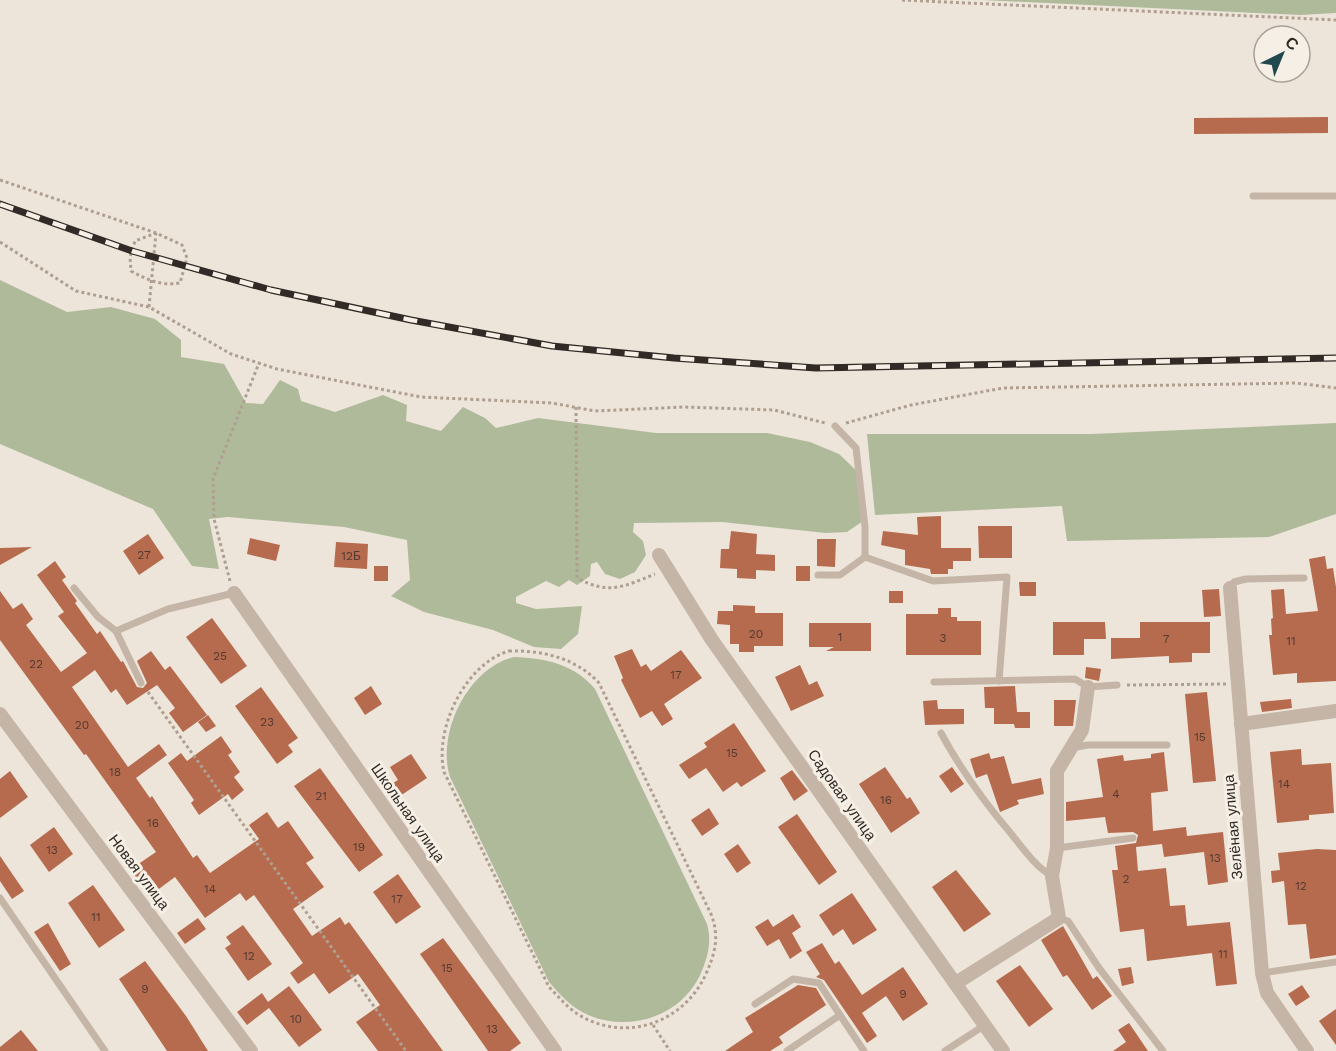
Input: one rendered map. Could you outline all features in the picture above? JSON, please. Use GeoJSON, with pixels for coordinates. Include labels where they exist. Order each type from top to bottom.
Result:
{"type":"FeatureCollection","features":[{"type":"Feature","properties":{"kind":"street","name":"Садовая улица"},"geometry":{"type":"LineString","coordinates":[[660,555],[712,640],[1003,1051]]}},
{"type":"Feature","properties":{"kind":"street","name":"Зелёная улица"},"geometry":{"type":"LineString","coordinates":[[1230,588],[1262,973],[1267,993],[1307,1051]]}},
{"type":"Feature","properties":{"kind":"street","name":"Школьная улица"},"geometry":{"type":"LineString","coordinates":[[234,593],[555,1051]]}},
{"type":"Feature","properties":{"kind":"street"},"geometry":{"type":"LineString","coordinates":[[956,983],[1059,918],[1052,876],[1057,848],[1057,771],[1082,730],[1088,687]]}},
{"type":"Feature","properties":{"kind":"street"},"geometry":{"type":"LineString","coordinates":[[1241,724],[1336,711]]}},
{"type":"Feature","properties":{"kind":"street","name":"Новая улица"},"geometry":{"type":"LineString","coordinates":[[0,714],[251,1051]]}},
{"type":"Feature","properties":{"kind":"lane"},"geometry":{"type":"LineString","coordinates":[[1253,196],[1336,196]]}},
{"type":"Feature","properties":{"kind":"lane"},"geometry":{"type":"LineString","coordinates":[[835,426],[856,448],[866,557]]}},
{"type":"Feature","properties":{"kind":"lane"},"geometry":{"type":"LineString","coordinates":[[818,575],[840,575],[866,557]]}},
{"type":"Feature","properties":{"kind":"lane"},"geometry":{"type":"LineString","coordinates":[[866,557],[933,581],[1007,577],[999,681]]}},
{"type":"Feature","properties":{"kind":"lane"},"geometry":{"type":"LineString","coordinates":[[1230,588],[1234,582],[1246,579],[1304,578]]}},
{"type":"Feature","properties":{"kind":"lane"},"geometry":{"type":"LineString","coordinates":[[74,588],[98,617],[116,631],[141,683]]}},
{"type":"Feature","properties":{"kind":"lane"},"geometry":{"type":"LineString","coordinates":[[116,631],[168,609],[234,593]]}},
{"type":"Feature","properties":{"kind":"lane"},"geometry":{"type":"LineString","coordinates":[[934,682],[1075,679],[1088,687],[1117,685]]}},
{"type":"Feature","properties":{"kind":"lane"},"geometry":{"type":"LineString","coordinates":[[941,733],[964,775],[983,800],[1030,856],[1052,876]]}},
{"type":"Feature","properties":{"kind":"lane"},"geometry":{"type":"LineString","coordinates":[[1069,748],[1088,745],[1167,745]]}},
{"type":"Feature","properties":{"kind":"lane"},"geometry":{"type":"LineString","coordinates":[[1057,848],[1133,838]]}},
{"type":"Feature","properties":{"kind":"lane"},"geometry":{"type":"LineString","coordinates":[[0,898],[105,1051]]}},
{"type":"Feature","properties":{"kind":"lane"},"geometry":{"type":"LineString","coordinates":[[1059,918],[1068,921],[1126,1004],[1163,1051]]}},
{"type":"Feature","properties":{"kind":"lane"},"geometry":{"type":"LineString","coordinates":[[1262,973],[1336,962]]}},
{"type":"Feature","properties":{"kind":"lane"},"geometry":{"type":"LineString","coordinates":[[755,1004],[793,979],[819,982],[864,1051]]}},
{"type":"Feature","properties":{"kind":"lane"},"geometry":{"type":"LineString","coordinates":[[787,1051],[840,1015]]}},
{"type":"Feature","properties":{"kind":"lane"},"geometry":{"type":"LineString","coordinates":[[945,1051],[985,1025]]}},
{"type":"Feature","properties":{"kind":"path"},"geometry":{"type":"LineString","coordinates":[[902,0],[1336,20]]}},
{"type":"Feature","properties":{"kind":"path"},"geometry":{"type":"LineString","coordinates":[[0,180],[156,233],[182,245],[188,258],[180,283],[165,285],[150,282],[131,271],[130,257],[135,241],[156,233]]}},
{"type":"Feature","properties":{"kind":"path"},"geometry":{"type":"LineString","coordinates":[[149,307],[156,233]]}},
{"type":"Feature","properties":{"kind":"path"},"geometry":{"type":"LineString","coordinates":[[0,242],[76,291],[149,307],[231,354],[259,363],[421,397],[552,403],[595,411],[684,407],[774,410],[835,426],[911,405],[1003,388],[1296,383],[1336,388]]}},
{"type":"Feature","properties":{"kind":"path"},"geometry":{"type":"LineString","coordinates":[[234,593],[214,519],[213,479],[259,363]]}},
{"type":"Feature","properties":{"kind":"path"},"geometry":{"type":"LineString","coordinates":[[576,407],[577,578],[594,587],[618,589],[668,568]]}},
{"type":"Feature","properties":{"kind":"path"},"geometry":{"type":"LineString","coordinates":[[522,651],[564,659],[589,672],[599,683],[716,926],[716,946],[701,984],[684,1006],[653,1025],[634,1028],[590,1020],[564,1003],[549,987],[444,772],[441,751],[452,711],[470,679],[482,666],[499,654],[522,651]]}},
{"type":"Feature","properties":{"kind":"path"},"geometry":{"type":"LineString","coordinates":[[141,683],[406,1051]]}},
{"type":"Feature","properties":{"kind":"path"},"geometry":{"type":"LineString","coordinates":[[1117,685],[1238,684]]}},
{"type":"Feature","properties":{"kind":"path"},"geometry":{"type":"LineString","coordinates":[[653,1025],[670,1051]]}},
{"type":"Feature","properties":{"kind":"green space"},"geometry":{"type":"Polygon","coordinates":[[[983,0],[1336,0],[1336,13],[1300,15],[983,0]]]}},
{"type":"Feature","properties":{"kind":"green space"},"geometry":{"type":"Polygon","coordinates":[[[0,280],[67,312],[111,307],[155,319],[181,340],[181,357],[224,364],[246,403],[263,404],[280,380],[298,389],[301,401],[335,412],[383,395],[407,405],[406,421],[441,431],[463,407],[485,418],[496,428],[538,418],[656,433],[767,433],[810,442],[839,454],[861,475],[863,521],[847,532],[826,533],[722,522],[634,523],[633,532],[643,541],[646,555],[635,572],[620,579],[605,574],[597,562],[591,564],[590,576],[577,585],[569,580],[559,587],[546,581],[516,597],[516,603],[536,609],[582,606],[578,634],[561,649],[534,647],[493,630],[424,612],[391,596],[410,580],[407,540],[344,527],[228,517],[209,519],[219,569],[192,566],[153,509],[0,444],[0,280]]]}},
{"type":"Feature","properties":{"kind":"green space"},"geometry":{"type":"Polygon","coordinates":[[[1336,423],[1336,514],[1269,537],[1067,541],[1062,506],[875,515],[867,434],[1092,434],[1336,423]]]}},
{"type":"Feature","properties":{"kind":"green space"},"geometry":{"type":"Polygon","coordinates":[[[514,657],[558,664],[587,680],[595,689],[707,924],[709,943],[701,973],[681,1000],[668,1010],[653,1017],[621,1022],[588,1015],[572,1005],[549,982],[450,777],[447,760],[448,741],[452,723],[460,705],[470,688],[483,674],[497,664],[514,657]]]}},
{"type":"Feature","properties":{"kind":"building"},"geometry":{"type":"Polygon","coordinates":[[[1328,117],[1328,133],[1194,134],[1194,118],[1328,117]]]}},
{"type":"Feature","properties":{"kind":"building"},"geometry":{"type":"Polygon","coordinates":[[[941,516],[941,548],[971,548],[971,561],[953,561],[953,569],[948,569],[948,574],[931,574],[930,569],[905,565],[905,550],[881,545],[883,531],[918,535],[917,517],[941,516]]]}},
{"type":"Feature","properties":{"kind":"building"},"geometry":{"type":"Polygon","coordinates":[[[978,526],[1012,526],[1012,558],[979,558],[978,526]]]}},
{"type":"Feature","properties":{"kind":"building"},"geometry":{"type":"Polygon","coordinates":[[[731,531],[757,534],[756,554],[775,555],[775,571],[756,570],[756,579],[737,578],[737,569],[720,568],[721,549],[729,549],[731,531]]]}},
{"type":"Feature","properties":{"kind":"building"},"geometry":{"type":"Polygon","coordinates":[[[148,534],[164,558],[139,575],[123,551],[148,534]]]}},
{"type":"Feature","properties":{"kind":"building"},"geometry":{"type":"Polygon","coordinates":[[[250,538],[280,545],[276,561],[247,554],[250,538]]]}},
{"type":"Feature","properties":{"kind":"building"},"geometry":{"type":"Polygon","coordinates":[[[817,539],[836,539],[835,567],[817,566],[817,539]]]}},
{"type":"Feature","properties":{"kind":"building"},"geometry":{"type":"Polygon","coordinates":[[[336,542],[368,544],[367,569],[334,567],[336,542]]]}},
{"type":"Feature","properties":{"kind":"building"},"geometry":{"type":"Polygon","coordinates":[[[32,547],[0,565],[0,548],[32,547]]]}},
{"type":"Feature","properties":{"kind":"building"},"geometry":{"type":"Polygon","coordinates":[[[1325,556],[1327,569],[1333,568],[1336,587],[1336,681],[1297,683],[1297,673],[1273,675],[1269,635],[1272,635],[1271,619],[1273,618],[1271,590],[1284,589],[1286,614],[1318,611],[1309,559],[1325,556]]]}},
{"type":"Feature","properties":{"kind":"building"},"geometry":{"type":"Polygon","coordinates":[[[55,561],[66,577],[62,580],[77,601],[75,603],[97,634],[100,631],[121,662],[123,661],[137,687],[143,688],[147,683],[137,661],[151,651],[165,670],[170,666],[207,715],[183,732],[169,713],[175,708],[157,685],[127,705],[116,689],[111,693],[95,670],[72,687],[128,767],[159,744],[167,755],[136,778],[150,798],[152,796],[193,858],[197,855],[210,873],[259,839],[249,825],[267,812],[278,828],[288,821],[314,858],[306,863],[324,887],[293,909],[312,936],[340,917],[345,925],[349,922],[443,1051],[378,1051],[356,1022],[380,1005],[358,974],[329,994],[314,973],[298,984],[290,973],[303,963],[254,895],[246,901],[240,893],[205,918],[175,877],[148,897],[131,869],[156,852],[0,640],[0,591],[13,609],[22,603],[33,619],[26,625],[61,672],[87,653],[58,616],[64,612],[37,575],[55,561]]]}},
{"type":"Feature","properties":{"kind":"building"},"geometry":{"type":"Polygon","coordinates":[[[374,566],[388,566],[388,581],[374,581],[374,566]]]}},
{"type":"Feature","properties":{"kind":"building"},"geometry":{"type":"Polygon","coordinates":[[[796,566],[810,566],[810,581],[796,581],[796,566]]]}},
{"type":"Feature","properties":{"kind":"building"},"geometry":{"type":"Polygon","coordinates":[[[1019,582],[1036,582],[1036,596],[1020,596],[1019,582]]]}},
{"type":"Feature","properties":{"kind":"building"},"geometry":{"type":"Polygon","coordinates":[[[1219,589],[1221,616],[1204,617],[1202,590],[1219,589]]]}},
{"type":"Feature","properties":{"kind":"building"},"geometry":{"type":"Polygon","coordinates":[[[889,591],[903,591],[903,603],[889,603],[889,591]]]}},
{"type":"Feature","properties":{"kind":"building"},"geometry":{"type":"Polygon","coordinates":[[[733,605],[755,606],[755,613],[783,613],[783,646],[754,646],[754,652],[739,652],[739,644],[730,644],[730,625],[717,624],[718,611],[733,611],[733,605]]]}},
{"type":"Feature","properties":{"kind":"building"},"geometry":{"type":"Polygon","coordinates":[[[938,608],[951,608],[951,617],[957,617],[957,621],[981,621],[981,655],[906,655],[906,614],[938,614],[938,608]]]}},
{"type":"Feature","properties":{"kind":"building"},"geometry":{"type":"Polygon","coordinates":[[[212,618],[247,666],[221,684],[186,637],[212,618]]]}},
{"type":"Feature","properties":{"kind":"building"},"geometry":{"type":"Polygon","coordinates":[[[1053,622],[1105,622],[1106,639],[1084,639],[1084,655],[1053,655],[1053,622]]]}},
{"type":"Feature","properties":{"kind":"building"},"geometry":{"type":"Polygon","coordinates":[[[1140,622],[1210,622],[1210,653],[1192,653],[1192,662],[1169,663],[1169,656],[1111,659],[1111,638],[1140,638],[1140,622]]]}},
{"type":"Feature","properties":{"kind":"building"},"geometry":{"type":"Polygon","coordinates":[[[809,623],[871,623],[871,651],[826,651],[834,647],[809,647],[809,623]]]}},
{"type":"Feature","properties":{"kind":"building"},"geometry":{"type":"Polygon","coordinates":[[[632,649],[641,667],[646,664],[651,671],[681,650],[702,678],[664,704],[673,719],[662,726],[652,711],[640,718],[621,680],[623,678],[614,656],[632,649]]]}},
{"type":"Feature","properties":{"kind":"building"},"geometry":{"type":"Polygon","coordinates":[[[800,665],[809,685],[817,681],[824,696],[791,711],[775,677],[800,665]]]}},
{"type":"Feature","properties":{"kind":"building"},"geometry":{"type":"Polygon","coordinates":[[[1086,667],[1101,669],[1099,681],[1085,678],[1086,667]]]}},
{"type":"Feature","properties":{"kind":"building"},"geometry":{"type":"Polygon","coordinates":[[[371,686],[382,704],[365,715],[354,698],[371,686]]]}},
{"type":"Feature","properties":{"kind":"building"},"geometry":{"type":"Polygon","coordinates":[[[1015,686],[1017,712],[1030,712],[1030,728],[1015,728],[1014,724],[994,724],[994,708],[985,708],[984,687],[1015,686]]]}},
{"type":"Feature","properties":{"kind":"building"},"geometry":{"type":"Polygon","coordinates":[[[261,687],[298,738],[288,745],[293,752],[277,764],[235,706],[261,687]]]}},
{"type":"Feature","properties":{"kind":"building"},"geometry":{"type":"Polygon","coordinates":[[[1207,692],[1216,781],[1193,783],[1185,694],[1207,692]]]}},
{"type":"Feature","properties":{"kind":"building"},"geometry":{"type":"Polygon","coordinates":[[[1291,699],[1292,708],[1262,712],[1260,702],[1291,699]]]}},
{"type":"Feature","properties":{"kind":"building"},"geometry":{"type":"Polygon","coordinates":[[[937,700],[938,709],[964,709],[964,724],[925,725],[923,701],[937,700]]]}},
{"type":"Feature","properties":{"kind":"building"},"geometry":{"type":"Polygon","coordinates":[[[1054,700],[1076,700],[1073,726],[1054,726],[1054,700]]]}},
{"type":"Feature","properties":{"kind":"building"},"geometry":{"type":"Polygon","coordinates":[[[208,715],[216,726],[206,732],[198,722],[208,715]]]}},
{"type":"Feature","properties":{"kind":"building"},"geometry":{"type":"Polygon","coordinates":[[[734,723],[766,771],[741,787],[737,782],[723,792],[706,768],[689,779],[679,765],[707,747],[704,743],[734,723]]]}},
{"type":"Feature","properties":{"kind":"building"},"geometry":{"type":"Polygon","coordinates":[[[221,736],[232,752],[228,755],[240,772],[234,777],[244,790],[232,800],[228,794],[199,815],[191,803],[194,800],[168,763],[181,753],[187,761],[221,736]]]}},
{"type":"Feature","properties":{"kind":"building"},"geometry":{"type":"Polygon","coordinates":[[[1301,749],[1302,765],[1331,763],[1334,813],[1309,815],[1309,820],[1277,823],[1270,752],[1301,749]]]}},
{"type":"Feature","properties":{"kind":"building"},"geometry":{"type":"Polygon","coordinates":[[[1164,752],[1168,791],[1151,793],[1153,831],[1186,827],[1187,836],[1223,832],[1228,882],[1208,885],[1204,852],[1164,857],[1162,844],[1136,847],[1138,871],[1166,868],[1170,906],[1185,905],[1187,926],[1230,922],[1237,984],[1216,986],[1212,953],[1147,961],[1144,929],[1120,932],[1112,870],[1118,870],[1115,846],[1136,843],[1138,835],[1133,832],[1108,833],[1105,817],[1066,821],[1066,802],[1103,797],[1097,759],[1123,755],[1124,761],[1151,758],[1151,754],[1164,752]]]}},
{"type":"Feature","properties":{"kind":"building"},"geometry":{"type":"Polygon","coordinates":[[[989,753],[991,759],[1004,756],[1012,784],[1041,778],[1044,794],[1017,800],[1019,804],[1000,812],[987,774],[976,778],[970,759],[989,753]]]}},
{"type":"Feature","properties":{"kind":"building"},"geometry":{"type":"Polygon","coordinates":[[[411,754],[427,778],[391,802],[383,789],[398,780],[390,767],[411,754]]]}},
{"type":"Feature","properties":{"kind":"building"},"geometry":{"type":"Polygon","coordinates":[[[885,767],[907,799],[910,797],[920,813],[891,833],[859,784],[885,767]]]}},
{"type":"Feature","properties":{"kind":"building"},"geometry":{"type":"Polygon","coordinates":[[[952,767],[964,784],[951,793],[939,776],[952,767]]]}},
{"type":"Feature","properties":{"kind":"building"},"geometry":{"type":"Polygon","coordinates":[[[320,768],[383,855],[359,872],[294,786],[320,768]]]}},
{"type":"Feature","properties":{"kind":"building"},"geometry":{"type":"Polygon","coordinates":[[[792,770],[808,791],[794,801],[780,778],[792,770]]]}},
{"type":"Feature","properties":{"kind":"building"},"geometry":{"type":"Polygon","coordinates":[[[10,771],[28,797],[0,818],[0,779],[10,771]]]}},
{"type":"Feature","properties":{"kind":"building"},"geometry":{"type":"Polygon","coordinates":[[[709,808],[719,824],[702,836],[691,820],[709,808]]]}},
{"type":"Feature","properties":{"kind":"building"},"geometry":{"type":"Polygon","coordinates":[[[797,814],[837,872],[819,885],[778,827],[797,814]]]}},
{"type":"Feature","properties":{"kind":"building"},"geometry":{"type":"Polygon","coordinates":[[[54,827],[73,854],[49,872],[30,845],[54,827]]]}},
{"type":"Feature","properties":{"kind":"building"},"geometry":{"type":"Polygon","coordinates":[[[738,844],[751,863],[737,873],[724,854],[738,844]]]}},
{"type":"Feature","properties":{"kind":"building"},"geometry":{"type":"Polygon","coordinates":[[[1317,849],[1336,850],[1336,955],[1310,959],[1306,924],[1288,925],[1284,881],[1272,883],[1271,871],[1280,870],[1278,853],[1317,849]]]}},
{"type":"Feature","properties":{"kind":"building"},"geometry":{"type":"Polygon","coordinates":[[[0,856],[24,891],[12,899],[0,881],[0,856]]]}},
{"type":"Feature","properties":{"kind":"building"},"geometry":{"type":"Polygon","coordinates":[[[956,870],[991,914],[964,932],[932,887],[956,870]]]}},
{"type":"Feature","properties":{"kind":"building"},"geometry":{"type":"Polygon","coordinates":[[[398,874],[421,907],[396,924],[373,892],[398,874]]]}},
{"type":"Feature","properties":{"kind":"building"},"geometry":{"type":"Polygon","coordinates":[[[93,885],[125,930],[99,948],[68,903],[93,885]]]}},
{"type":"Feature","properties":{"kind":"building"},"geometry":{"type":"Polygon","coordinates":[[[852,893],[877,930],[853,945],[843,929],[833,936],[819,915],[852,893]]]}},
{"type":"Feature","properties":{"kind":"building"},"geometry":{"type":"Polygon","coordinates":[[[793,914],[801,927],[792,933],[802,951],[790,959],[779,939],[767,946],[755,927],[768,919],[773,927],[793,914]]]}},
{"type":"Feature","properties":{"kind":"building"},"geometry":{"type":"Polygon","coordinates":[[[198,918],[206,929],[185,944],[177,933],[198,918]]]}},
{"type":"Feature","properties":{"kind":"building"},"geometry":{"type":"Polygon","coordinates":[[[48,923],[71,964],[60,971],[34,932],[48,923]]]}},
{"type":"Feature","properties":{"kind":"building"},"geometry":{"type":"Polygon","coordinates":[[[243,925],[272,964],[248,981],[225,948],[231,944],[226,937],[243,925]]]}},
{"type":"Feature","properties":{"kind":"building"},"geometry":{"type":"Polygon","coordinates":[[[1063,926],[1093,979],[1097,976],[1112,996],[1092,1010],[1067,975],[1063,977],[1041,940],[1063,926]]]}},
{"type":"Feature","properties":{"kind":"building"},"geometry":{"type":"Polygon","coordinates":[[[443,938],[521,1043],[510,1051],[488,1051],[420,954],[443,938]]]}},
{"type":"Feature","properties":{"kind":"building"},"geometry":{"type":"Polygon","coordinates":[[[822,943],[835,964],[839,961],[862,995],[903,967],[928,1004],[903,1021],[886,996],[862,1013],[877,1036],[867,1043],[824,980],[816,977],[820,974],[806,952],[822,943]]]}},
{"type":"Feature","properties":{"kind":"building"},"geometry":{"type":"Polygon","coordinates":[[[145,961],[186,1016],[208,1051],[167,1051],[119,979],[145,961]]]}},
{"type":"Feature","properties":{"kind":"building"},"geometry":{"type":"Polygon","coordinates":[[[1020,965],[1053,1009],[1029,1027],[996,981],[1020,965]]]}},
{"type":"Feature","properties":{"kind":"building"},"geometry":{"type":"Polygon","coordinates":[[[1131,967],[1134,983],[1122,986],[1118,969],[1131,967]]]}},
{"type":"Feature","properties":{"kind":"building"},"geometry":{"type":"Polygon","coordinates":[[[798,985],[816,988],[826,1005],[779,1037],[783,1043],[770,1051],[725,1051],[753,1032],[745,1018],[798,985]]]}},
{"type":"Feature","properties":{"kind":"building"},"geometry":{"type":"Polygon","coordinates":[[[1302,985],[1310,997],[1296,1006],[1288,994],[1302,985]]]}},
{"type":"Feature","properties":{"kind":"building"},"geometry":{"type":"Polygon","coordinates":[[[289,986],[322,1030],[299,1047],[269,1008],[247,1025],[237,1012],[262,993],[268,1002],[289,986]]]}},
{"type":"Feature","properties":{"kind":"building"},"geometry":{"type":"Polygon","coordinates":[[[1336,1009],[1336,1045],[1319,1021],[1336,1009]]]}},
{"type":"Feature","properties":{"kind":"building"},"geometry":{"type":"Polygon","coordinates":[[[1129,1023],[1148,1051],[1113,1051],[1126,1042],[1118,1030],[1129,1023]]]}},
{"type":"Feature","properties":{"kind":"building"},"geometry":{"type":"Polygon","coordinates":[[[21,1030],[38,1051],[0,1051],[0,1047],[21,1030]]]}},
{"type":"Feature","properties":{"kind":"railway"},"geometry":{"type":"LineString","coordinates":[[0,204],[132,251],[271,290],[411,320],[552,346],[674,358],[816,368],[1336,358]]}}]}
